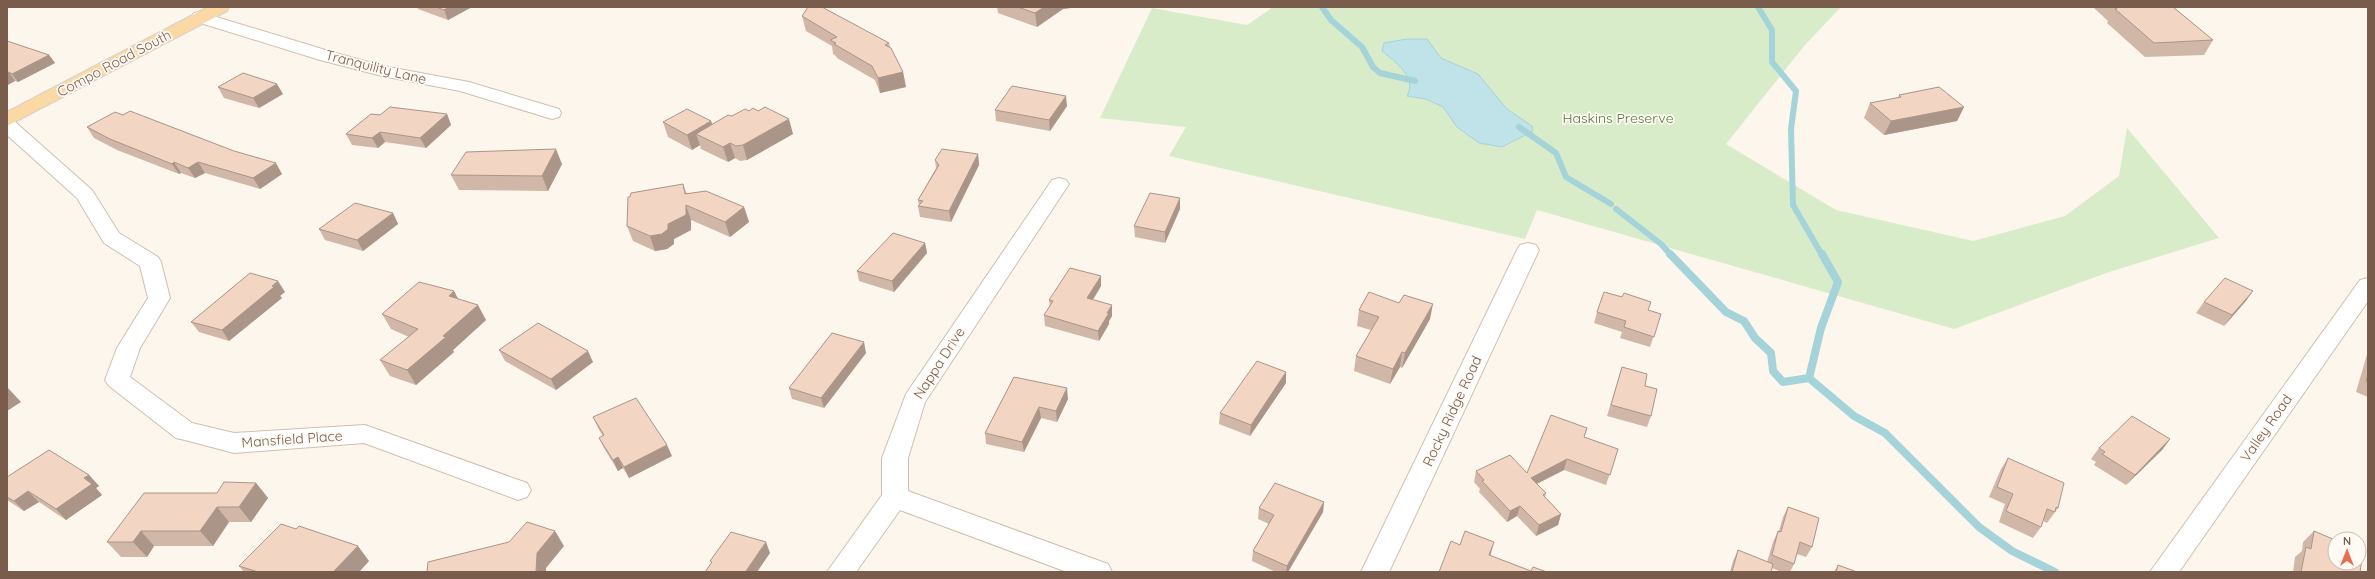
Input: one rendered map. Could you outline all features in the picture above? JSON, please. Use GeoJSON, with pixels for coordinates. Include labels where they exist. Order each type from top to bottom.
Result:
{"type":"FeatureCollection","features":[{"type":"Feature","properties":{"kind":"main road","name":"Compo Road South"},"geometry":{"type":"LineString","coordinates":[[7,120],[221,7]]}},
{"type":"Feature","properties":{"kind":"street","name":"Tranquility Lane"},"geometry":{"type":"LineString","coordinates":[[200,17],[333,58],[416,78],[463,86],[552,113]]}},
{"type":"Feature","properties":{"kind":"street","name":"Mansfield Place"},"geometry":{"type":"LineString","coordinates":[[7,125],[85,194],[111,238],[150,262],[159,298],[129,348],[117,380],[167,419],[185,431],[234,443],[365,434],[518,490]]}},
{"type":"Feature","properties":{"kind":"street","name":"Nappa Drive"},"geometry":{"type":"LineString","coordinates":[[895,497],[895,458],[914,400],[1059,184]]}},
{"type":"Feature","properties":{"kind":"street","name":"Rocky Ridge Road"},"geometry":{"type":"LineString","coordinates":[[1375,572],[1528,250]]}},
{"type":"Feature","properties":{"kind":"street","name":"Valley Road"},"geometry":{"type":"LineString","coordinates":[[2164,572],[2368,285]]}},
{"type":"Feature","properties":{"kind":"street"},"geometry":{"type":"LineString","coordinates":[[841,572],[895,497],[1098,572]]}},
{"type":"Feature","properties":{"kind":"green space","name":"Haskins Preserve"},"geometry":{"type":"Polygon","coordinates":[[[1273,7],[1841,7],[1805,45],[1726,144],[1836,210],[1973,241],[2065,216],[2119,176],[2127,128],[2219,238],[2109,272],[1954,329],[1537,210],[1525,239],[1169,156],[1186,127],[1100,118],[1152,8],[1247,25],[1273,7]]]}},
{"type":"Feature","properties":{"kind":"water"},"geometry":{"type":"Polygon","coordinates":[[[1407,39],[1427,39],[1441,58],[1478,74],[1507,109],[1532,126],[1533,131],[1502,147],[1479,143],[1457,127],[1443,107],[1426,99],[1407,96],[1410,89],[1407,76],[1398,65],[1382,51],[1384,43],[1407,39]]]}},
{"type":"Feature","properties":{"kind":"building"},"geometry":{"type":"Polygon","coordinates":[[[436,7],[449,7],[444,10],[436,7]]]}},
{"type":"Feature","properties":{"kind":"building"},"geometry":{"type":"Polygon","coordinates":[[[808,7],[822,7],[889,43],[885,45],[891,48],[903,72],[878,78],[872,66],[834,44],[836,43],[830,40],[837,37],[802,16],[808,7]]]}},
{"type":"Feature","properties":{"kind":"building"},"geometry":{"type":"Polygon","coordinates":[[[1018,7],[1044,7],[1035,13],[1018,7]]]}},
{"type":"Feature","properties":{"kind":"building"},"geometry":{"type":"Polygon","coordinates":[[[2115,7],[2173,7],[2213,40],[2154,43],[2115,9],[2117,9],[2115,7]]]}},
{"type":"Feature","properties":{"kind":"building"},"geometry":{"type":"Polygon","coordinates":[[[7,41],[49,55],[12,74],[9,72],[7,73],[7,41]]]}},
{"type":"Feature","properties":{"kind":"building"},"geometry":{"type":"Polygon","coordinates":[[[243,73],[277,84],[253,98],[218,87],[243,73]]]}},
{"type":"Feature","properties":{"kind":"building"},"geometry":{"type":"Polygon","coordinates":[[[1012,86],[1066,96],[1049,120],[995,110],[1012,86]]]}},
{"type":"Feature","properties":{"kind":"building"},"geometry":{"type":"Polygon","coordinates":[[[1939,87],[1964,107],[1891,121],[1870,103],[1901,97],[1899,95],[1939,87]]]}},
{"type":"Feature","properties":{"kind":"building"},"geometry":{"type":"Polygon","coordinates":[[[390,107],[447,114],[420,138],[380,132],[372,138],[346,134],[371,114],[380,115],[390,107]]]}},
{"type":"Feature","properties":{"kind":"building"},"geometry":{"type":"Polygon","coordinates":[[[765,107],[789,119],[743,145],[736,146],[730,143],[723,147],[696,134],[728,115],[732,116],[745,109],[749,111],[753,108],[758,111],[765,107]]]}},
{"type":"Feature","properties":{"kind":"building"},"geometry":{"type":"Polygon","coordinates":[[[687,109],[711,121],[687,135],[663,122],[687,109]]]}},
{"type":"Feature","properties":{"kind":"building"},"geometry":{"type":"Polygon","coordinates":[[[130,111],[234,151],[276,163],[253,178],[198,162],[188,168],[174,162],[172,164],[110,139],[87,127],[115,112],[123,115],[130,111]]]}},
{"type":"Feature","properties":{"kind":"building"},"geometry":{"type":"Polygon","coordinates":[[[556,149],[542,176],[451,175],[466,152],[556,149]]]}},
{"type":"Feature","properties":{"kind":"building"},"geometry":{"type":"Polygon","coordinates":[[[942,149],[978,154],[949,211],[918,206],[923,201],[918,200],[939,165],[935,160],[942,149]]]}},
{"type":"Feature","properties":{"kind":"building"},"geometry":{"type":"Polygon","coordinates":[[[683,184],[685,194],[706,191],[744,207],[725,222],[686,205],[686,215],[668,224],[668,229],[662,234],[650,236],[627,226],[628,197],[630,197],[631,193],[683,184]]]}},
{"type":"Feature","properties":{"kind":"building"},"geometry":{"type":"Polygon","coordinates":[[[1150,193],[1180,198],[1165,232],[1134,226],[1150,193]]]}},
{"type":"Feature","properties":{"kind":"building"},"geometry":{"type":"Polygon","coordinates":[[[355,203],[393,213],[357,240],[319,229],[355,203]]]}},
{"type":"Feature","properties":{"kind":"building"},"geometry":{"type":"Polygon","coordinates":[[[893,233],[925,243],[892,281],[857,271],[893,233]]]}},
{"type":"Feature","properties":{"kind":"building"},"geometry":{"type":"Polygon","coordinates":[[[1070,268],[1101,276],[1087,298],[1112,305],[1098,331],[1044,315],[1053,301],[1049,300],[1070,268]]]}},
{"type":"Feature","properties":{"kind":"building"},"geometry":{"type":"Polygon","coordinates":[[[250,273],[278,281],[272,286],[274,287],[222,330],[191,322],[250,273]]]}},
{"type":"Feature","properties":{"kind":"building"},"geometry":{"type":"Polygon","coordinates":[[[2225,278],[2253,291],[2232,315],[2204,302],[2225,278]]]}},
{"type":"Feature","properties":{"kind":"building"},"geometry":{"type":"Polygon","coordinates":[[[419,282],[454,291],[449,296],[478,305],[443,336],[446,337],[407,370],[380,360],[418,329],[382,314],[419,282]]]}},
{"type":"Feature","properties":{"kind":"building"},"geometry":{"type":"Polygon","coordinates":[[[1369,292],[1399,303],[1404,295],[1433,304],[1405,353],[1402,352],[1393,369],[1356,356],[1379,317],[1359,310],[1369,292]]]}},
{"type":"Feature","properties":{"kind":"building"},"geometry":{"type":"Polygon","coordinates":[[[1604,292],[1622,297],[1624,293],[1651,302],[1648,310],[1661,314],[1654,337],[1624,327],[1626,321],[1597,312],[1604,292]]]}},
{"type":"Feature","properties":{"kind":"building"},"geometry":{"type":"Polygon","coordinates":[[[538,323],[588,351],[551,379],[499,350],[538,323]]]}},
{"type":"Feature","properties":{"kind":"building"},"geometry":{"type":"Polygon","coordinates":[[[832,333],[864,342],[821,398],[789,388],[832,333]]]}},
{"type":"Feature","properties":{"kind":"building"},"geometry":{"type":"Polygon","coordinates":[[[1257,361],[1286,372],[1251,425],[1220,413],[1257,361]]]}},
{"type":"Feature","properties":{"kind":"building"},"geometry":{"type":"Polygon","coordinates":[[[1622,367],[1647,374],[1645,386],[1657,389],[1651,416],[1611,405],[1622,367]]]}},
{"type":"Feature","properties":{"kind":"building"},"geometry":{"type":"Polygon","coordinates":[[[1014,377],[1067,388],[1056,411],[1039,407],[1022,442],[985,433],[1014,377]]]}},
{"type":"Feature","properties":{"kind":"building"},"geometry":{"type":"Polygon","coordinates":[[[636,398],[667,445],[624,467],[618,457],[613,460],[599,438],[604,435],[593,417],[636,398]]]}},
{"type":"Feature","properties":{"kind":"building"},"geometry":{"type":"Polygon","coordinates":[[[1551,415],[1587,428],[1584,437],[1618,449],[1610,475],[1567,459],[1531,478],[1546,493],[1543,495],[1561,514],[1539,525],[1520,506],[1510,511],[1482,481],[1484,480],[1476,471],[1510,455],[1527,473],[1551,415]]]}},
{"type":"Feature","properties":{"kind":"building"},"geometry":{"type":"Polygon","coordinates":[[[2132,416],[2170,439],[2135,475],[2102,454],[2105,452],[2099,448],[2132,416]]]}},
{"type":"Feature","properties":{"kind":"building"},"geometry":{"type":"Polygon","coordinates":[[[49,450],[89,475],[84,478],[92,484],[56,509],[28,491],[14,501],[7,497],[7,477],[49,450]]]}},
{"type":"Feature","properties":{"kind":"building"},"geometry":{"type":"Polygon","coordinates":[[[2008,458],[2064,483],[2058,508],[2056,507],[2055,512],[2047,509],[2041,527],[2006,511],[2013,494],[1997,487],[2008,458]]]}},
{"type":"Feature","properties":{"kind":"building"},"geometry":{"type":"Polygon","coordinates":[[[224,482],[256,483],[239,507],[217,507],[200,531],[141,531],[133,542],[107,542],[144,493],[217,493],[224,482]]]}},
{"type":"Feature","properties":{"kind":"building"},"geometry":{"type":"Polygon","coordinates":[[[1275,483],[1324,502],[1287,566],[1253,551],[1274,515],[1259,508],[1275,483]]]}},
{"type":"Feature","properties":{"kind":"building"},"geometry":{"type":"Polygon","coordinates":[[[1788,507],[1819,518],[1812,547],[1800,542],[1794,564],[1772,555],[1778,531],[1781,532],[1788,507]]]}},
{"type":"Feature","properties":{"kind":"building"},"geometry":{"type":"Polygon","coordinates":[[[527,522],[555,531],[537,553],[536,572],[427,572],[428,562],[509,542],[527,522]]]}},
{"type":"Feature","properties":{"kind":"building"},"geometry":{"type":"Polygon","coordinates":[[[281,524],[296,529],[299,526],[358,546],[333,572],[258,572],[239,566],[281,524]]]}},
{"type":"Feature","properties":{"kind":"building"},"geometry":{"type":"Polygon","coordinates":[[[1465,531],[1494,542],[1489,555],[1531,571],[1533,567],[1547,572],[1439,572],[1451,541],[1460,545],[1465,531]]]}},
{"type":"Feature","properties":{"kind":"building"},"geometry":{"type":"Polygon","coordinates":[[[2314,531],[2327,537],[2327,571],[2360,572],[2301,572],[2306,547],[2311,549],[2314,531]]]}},
{"type":"Feature","properties":{"kind":"building"},"geometry":{"type":"Polygon","coordinates":[[[731,532],[766,542],[746,571],[748,572],[705,572],[712,562],[710,561],[731,532]]]}},
{"type":"Feature","properties":{"kind":"building"},"geometry":{"type":"Polygon","coordinates":[[[1738,550],[1773,564],[1771,572],[1732,572],[1738,550]]]}},
{"type":"Feature","properties":{"kind":"building"},"geometry":{"type":"Polygon","coordinates":[[[1838,565],[1857,572],[1836,572],[1838,565]]]}},
{"type":"Feature","properties":{"kind":"waterway"},"geometry":{"type":"LineString","coordinates":[[1322,7],[1331,20],[1362,47],[1373,67],[1380,73],[1415,81]]}},
{"type":"Feature","properties":{"kind":"waterway"},"geometry":{"type":"LineString","coordinates":[[1758,7],[1772,30],[1772,62],[1796,91],[1791,129],[1793,205],[1822,255]]}},
{"type":"Feature","properties":{"kind":"waterway"},"geometry":{"type":"LineString","coordinates":[[1519,127],[1556,153],[1566,177],[1611,204]]}},
{"type":"Feature","properties":{"kind":"waterway"},"geometry":{"type":"LineString","coordinates":[[1616,209],[1661,244],[1671,255]]}},
{"type":"Feature","properties":{"kind":"waterway"},"geometry":{"type":"LineString","coordinates":[[1670,254],[1726,312],[1744,321],[1755,338],[1771,353],[1773,371],[1783,382],[1809,378]]}},
{"type":"Feature","properties":{"kind":"waterway"},"geometry":{"type":"LineString","coordinates":[[1809,378],[1821,328],[1838,282],[1822,254]]}},
{"type":"Feature","properties":{"kind":"waterway"},"geometry":{"type":"LineString","coordinates":[[1809,378],[1854,416],[1885,433],[1979,527],[2012,551],[2055,572]]}}]}
